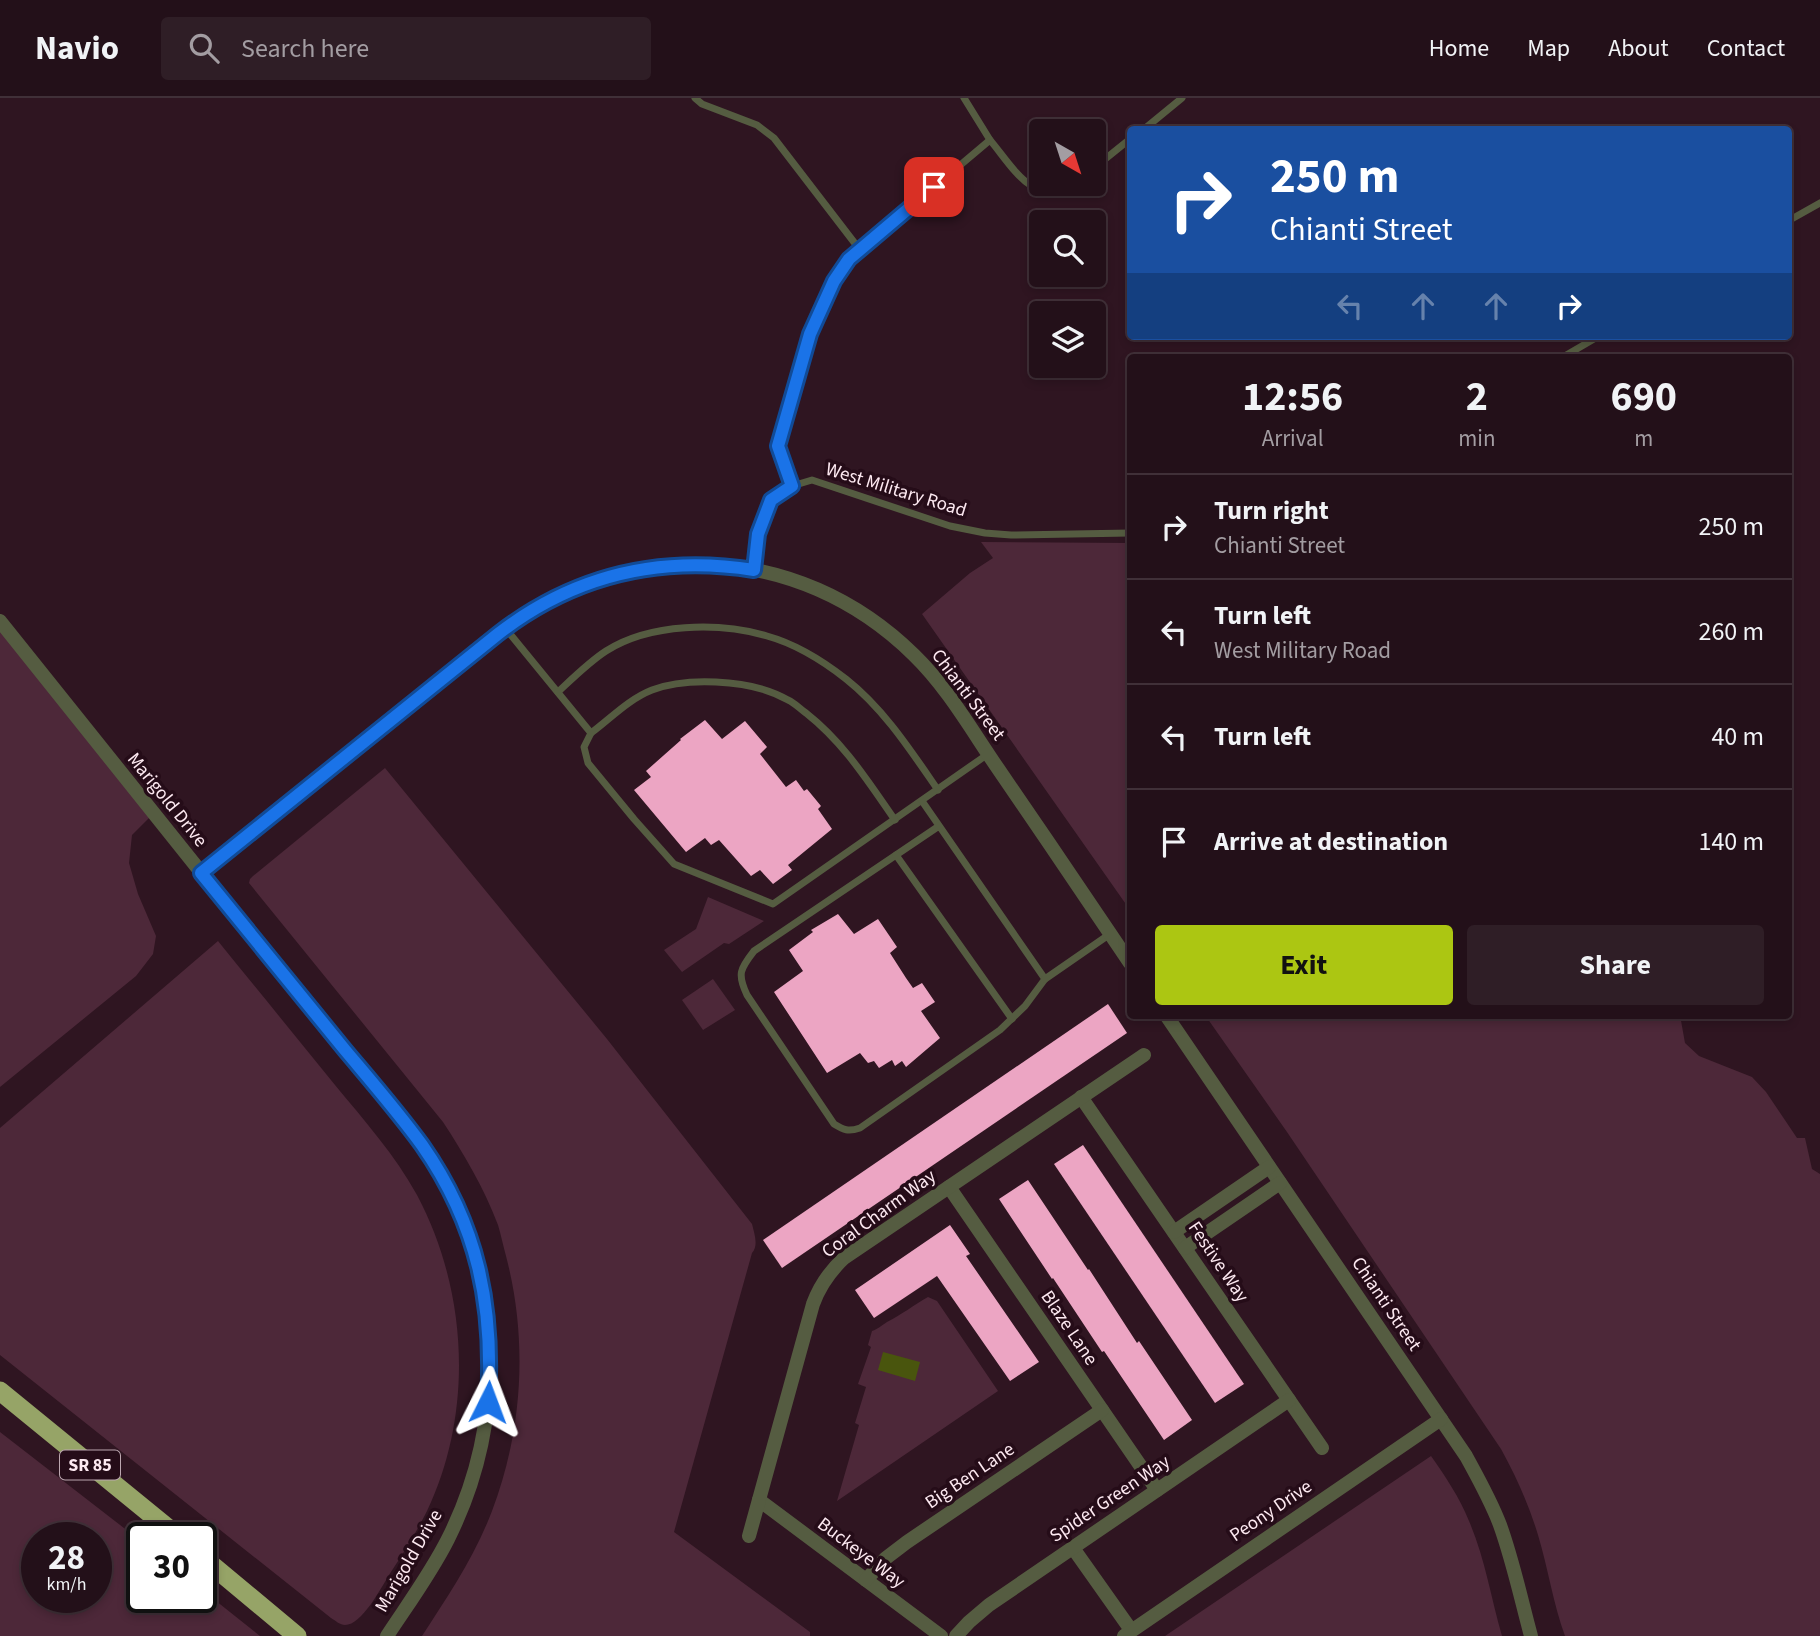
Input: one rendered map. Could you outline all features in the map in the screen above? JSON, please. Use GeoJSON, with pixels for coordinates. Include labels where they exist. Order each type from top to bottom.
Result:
{"type":"FeatureCollection","features":[{"type":"Feature","properties":{"kind":"highway","name":"SR 85"},"geometry":{"type":"LineString","coordinates":[[0,1391],[160,1522]]}},
{"type":"Feature","properties":{"kind":"highway"},"geometry":{"type":"LineString","coordinates":[[217,1569],[297,1636]]}},
{"type":"Feature","properties":{"kind":"street","name":"Chianti Street"},"geometry":{"type":"LineString","coordinates":[[201,873],[505,628],[546,602],[571,589],[626,572],[690,564],[729,566],[779,576],[827,594],[874,621],[895,638],[933,676],[1127,959]]}},
{"type":"Feature","properties":{"kind":"street","name":"Marigold Drive"},"geometry":{"type":"LineString","coordinates":[[0,621],[407,1125],[438,1170],[472,1243],[480,1268],[490,1349],[488,1402],[479,1455],[471,1483],[449,1537],[387,1636]]}},
{"type":"Feature","properties":{"kind":"street","name":"Chianti Street"},"geometry":{"type":"LineString","coordinates":[[1169,1019],[1478,1477],[1499,1522],[1531,1636]]}},
{"type":"Feature","properties":{"kind":"street","name":"Coral Charm Way"},"geometry":{"type":"LineString","coordinates":[[749,1536],[813,1304],[829,1273],[844,1258],[1144,1055]]}},
{"type":"Feature","properties":{"kind":"street","name":"Festive Way"},"geometry":{"type":"LineString","coordinates":[[1081,1097],[1322,1448]]}},
{"type":"Feature","properties":{"kind":"street"},"geometry":{"type":"LineString","coordinates":[[1174,1232],[1269,1167]]}},
{"type":"Feature","properties":{"kind":"street"},"geometry":{"type":"LineString","coordinates":[[1185,1248],[1280,1183]]}},
{"type":"Feature","properties":{"kind":"street","name":"Blaze Lane"},"geometry":{"type":"LineString","coordinates":[[949,1187],[1157,1490]]}},
{"type":"Feature","properties":{"kind":"street","name":"Spider Green Way"},"geometry":{"type":"LineString","coordinates":[[956,1636],[979,1613],[1289,1400]]}},
{"type":"Feature","properties":{"kind":"street","name":"Big Ben Lane"},"geometry":{"type":"LineString","coordinates":[[866,1580],[886,1558],[907,1542],[1102,1410]]}},
{"type":"Feature","properties":{"kind":"street","name":"Peony Drive"},"geometry":{"type":"LineString","coordinates":[[1127,1633],[1441,1419]]}},
{"type":"Feature","properties":{"kind":"street","name":"Buckeye Way"},"geometry":{"type":"LineString","coordinates":[[759,1500],[941,1636]]}},
{"type":"Feature","properties":{"kind":"street"},"geometry":{"type":"LineString","coordinates":[[1073,1548],[1127,1633]]}},
{"type":"Feature","properties":{"kind":"lane"},"geometry":{"type":"LineString","coordinates":[[695,98],[702,104],[757,125],[774,138],[860,250]]}},
{"type":"Feature","properties":{"kind":"lane"},"geometry":{"type":"LineString","coordinates":[[964,98],[990,140],[1029,186]]}},
{"type":"Feature","properties":{"kind":"lane"},"geometry":{"type":"LineString","coordinates":[[1148,126],[1182,98]]}},
{"type":"Feature","properties":{"kind":"lane"},"geometry":{"type":"LineString","coordinates":[[754,570],[758,534],[771,500],[792,486],[778,446],[810,334],[834,281],[849,259],[990,140]]}},
{"type":"Feature","properties":{"kind":"lane"},"geometry":{"type":"LineString","coordinates":[[1106,159],[1127,142]]}},
{"type":"Feature","properties":{"kind":"lane"},"geometry":{"type":"LineString","coordinates":[[1792,219],[1820,203]]}},
{"type":"Feature","properties":{"kind":"lane"},"geometry":{"type":"LineString","coordinates":[[1568,354],[1591,340]]}},
{"type":"Feature","properties":{"kind":"lane","name":"West Military Road"},"geometry":{"type":"LineString","coordinates":[[792,486],[812,480],[950,526],[985,533],[1127,533]]}},
{"type":"Feature","properties":{"kind":"lane"},"geometry":{"type":"LineString","coordinates":[[558,692],[607,650],[635,637],[675,628],[719,627],[767,636],[811,654],[848,680],[903,740],[938,790]]}},
{"type":"Feature","properties":{"kind":"lane"},"geometry":{"type":"LineString","coordinates":[[505,628],[591,733]]}},
{"type":"Feature","properties":{"kind":"lane"},"geometry":{"type":"LineString","coordinates":[[895,820],[840,744],[820,724],[789,700],[765,690],[735,683],[696,681],[670,684],[632,701],[591,733],[584,747],[588,763],[674,864],[773,904],[895,820],[938,790],[988,754]]}},
{"type":"Feature","properties":{"kind":"lane"},"geometry":{"type":"LineString","coordinates":[[922,801],[1045,979]]}},
{"type":"Feature","properties":{"kind":"lane"},"geometry":{"type":"LineString","coordinates":[[939,826],[754,951],[741,968],[740,981],[747,995],[834,1124],[850,1131],[860,1128],[1000,1030],[1025,1006],[1045,979],[1110,934]]}},
{"type":"Feature","properties":{"kind":"lane"},"geometry":{"type":"LineString","coordinates":[[896,855],[1012,1019]]}},
{"type":"Feature","properties":{"kind":"shaded area"},"geometry":{"type":"Polygon","coordinates":[[[981,542],[1127,543],[1127,906],[922,614],[970,573],[993,558],[981,542]]]}},
{"type":"Feature","properties":{"kind":"shaded area"},"geometry":{"type":"Polygon","coordinates":[[[0,629],[150,817],[132,835],[129,863],[138,894],[156,936],[153,954],[136,976],[0,1087],[0,629]]]}},
{"type":"Feature","properties":{"kind":"shaded area"},"geometry":{"type":"Polygon","coordinates":[[[385,768],[607,1039],[752,1224],[755,1246],[674,1532],[810,1632],[810,1636],[422,1636],[478,1544],[492,1511],[510,1448],[519,1384],[519,1352],[513,1288],[506,1256],[498,1225],[486,1198],[443,1122],[249,883],[253,876],[385,768]]]}},
{"type":"Feature","properties":{"kind":"shaded area"},"geometry":{"type":"Polygon","coordinates":[[[708,897],[764,921],[729,944],[724,943],[682,972],[664,950],[696,929],[708,897]]]}},
{"type":"Feature","properties":{"kind":"shaded area"},"geometry":{"type":"Polygon","coordinates":[[[218,941],[379,1138],[417,1195],[434,1232],[447,1271],[459,1352],[458,1393],[442,1473],[427,1511],[376,1597],[358,1619],[345,1625],[331,1618],[217,1527],[217,1522],[210,1522],[0,1355],[0,1128],[218,941]]]}},
{"type":"Feature","properties":{"kind":"shaded area"},"geometry":{"type":"Polygon","coordinates":[[[713,979],[735,1010],[703,1030],[682,1000],[713,979]]]}},
{"type":"Feature","properties":{"kind":"shaded area"},"geometry":{"type":"Polygon","coordinates":[[[1208,1019],[1681,1019],[1685,1043],[1699,1056],[1752,1077],[1766,1092],[1797,1138],[1805,1138],[1812,1169],[1820,1174],[1820,1636],[1565,1636],[1542,1547],[1522,1491],[1501,1449],[1208,1019]]]}},
{"type":"Feature","properties":{"kind":"shaded area"},"geometry":{"type":"Polygon","coordinates":[[[928,1297],[937,1301],[998,1391],[837,1501],[859,1425],[855,1423],[866,1387],[858,1384],[871,1347],[868,1345],[872,1331],[928,1297]]]}},
{"type":"Feature","properties":{"kind":"shaded area"},"geometry":{"type":"Polygon","coordinates":[[[883,1352],[920,1362],[915,1381],[878,1370],[883,1352]]]}},
{"type":"Feature","properties":{"kind":"shaded area"},"geometry":{"type":"Polygon","coordinates":[[[0,1432],[126,1530],[126,1613],[217,1613],[217,1602],[260,1636],[0,1636],[0,1432]]]}},
{"type":"Feature","properties":{"kind":"shaded area"},"geometry":{"type":"Polygon","coordinates":[[[1431,1456],[1457,1496],[1475,1535],[1502,1636],[1165,1636],[1431,1456]]]}},
{"type":"Feature","properties":{"kind":"building"},"geometry":{"type":"Polygon","coordinates":[[[705,720],[722,739],[745,721],[767,747],[760,754],[786,787],[796,780],[804,791],[807,789],[821,806],[818,809],[832,829],[788,865],[792,870],[773,884],[760,870],[751,876],[719,840],[711,845],[705,838],[686,852],[634,790],[651,777],[646,771],[705,720]]]}},
{"type":"Feature","properties":{"kind":"building"},"geometry":{"type":"Polygon","coordinates":[[[838,914],[854,934],[878,919],[897,947],[890,953],[906,978],[913,988],[922,983],[935,1002],[921,1011],[940,1038],[906,1067],[902,1061],[895,1066],[892,1060],[879,1068],[874,1061],[868,1063],[860,1053],[827,1073],[774,992],[803,971],[789,950],[813,932],[811,930],[838,914]]]}},
{"type":"Feature","properties":{"kind":"building"},"geometry":{"type":"Polygon","coordinates":[[[1108,1004],[1127,1033],[782,1268],[763,1240],[1108,1004]]]}},
{"type":"Feature","properties":{"kind":"building"},"geometry":{"type":"Polygon","coordinates":[[[1083,1145],[1244,1384],[1215,1403],[1054,1164],[1083,1145]]]}},
{"type":"Feature","properties":{"kind":"building"},"geometry":{"type":"Polygon","coordinates":[[[1028,1180],[1192,1420],[1164,1440],[999,1199],[1028,1180]]]}},
{"type":"Feature","properties":{"kind":"building"},"geometry":{"type":"Polygon","coordinates":[[[950,1225],[970,1254],[966,1256],[1039,1362],[1010,1381],[937,1276],[874,1318],[855,1290],[950,1225]]]}},
{"type":"Feature","properties":{"kind":"route"},"geometry":{"type":"LineString","coordinates":[[488,1402],[490,1349],[485,1295],[472,1243],[452,1195],[407,1125],[201,873],[498,634],[546,602],[598,579],[652,567],[703,564],[754,570],[758,534],[771,500],[792,486],[778,446],[810,334],[834,281],[849,259],[934,187]]}}]}
